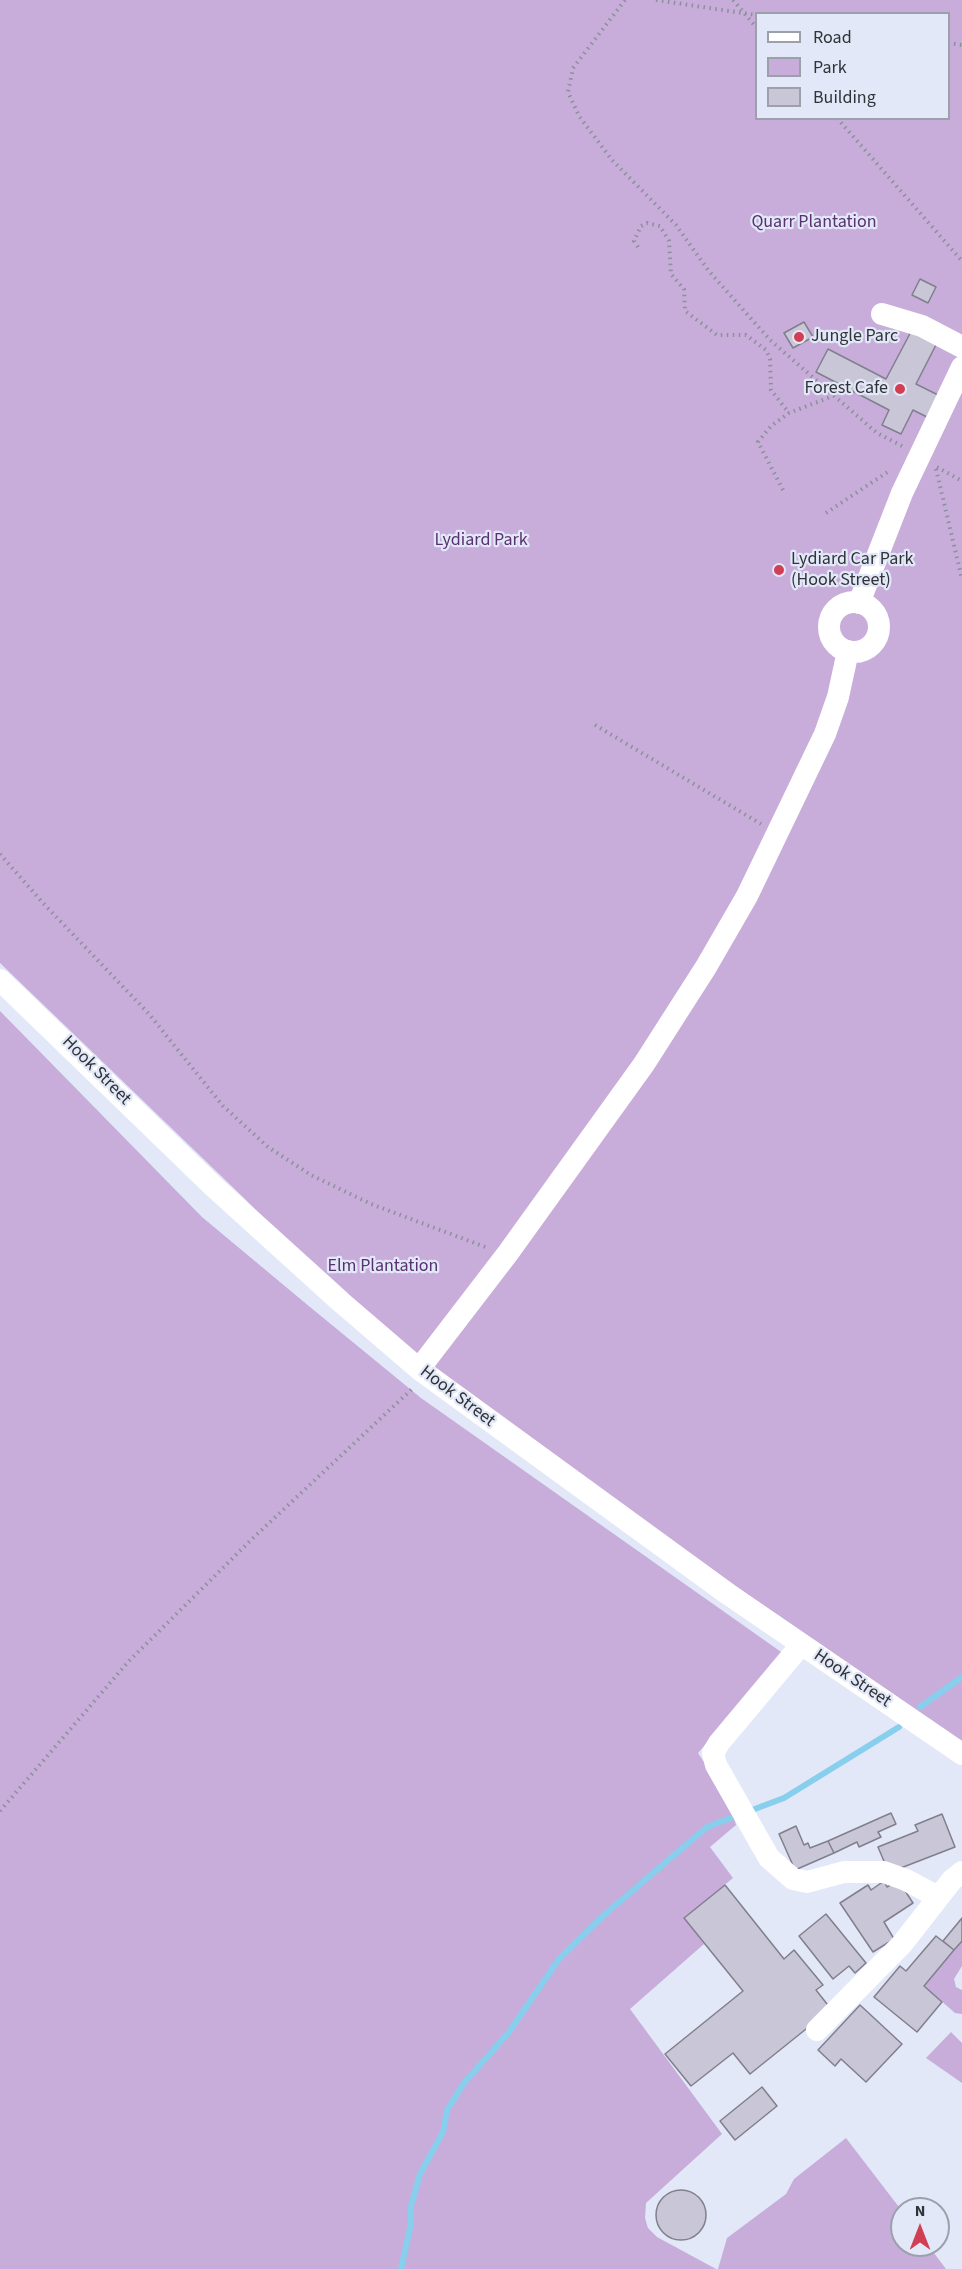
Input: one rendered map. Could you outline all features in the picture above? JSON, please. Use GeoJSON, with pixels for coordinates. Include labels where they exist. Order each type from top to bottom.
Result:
{"type":"FeatureCollection","features":[{"type":"Feature","properties":{"kind":"street"},"geometry":{"type":"LineString","coordinates":[[882,314],[922,326],[962,347]]}},
{"type":"Feature","properties":{"kind":"street"},"geometry":{"type":"LineString","coordinates":[[859,603],[919,456],[962,367]]}},
{"type":"Feature","properties":{"kind":"street"},"geometry":{"type":"LineString","coordinates":[[859,603],[875,612],[879,633],[875,641],[866,649],[848,651],[834,642],[830,621],[843,605],[859,603]]}},
{"type":"Feature","properties":{"kind":"street"},"geometry":{"type":"LineString","coordinates":[[423,1372],[644,1064],[747,896],[825,734],[838,697],[848,651]]}},
{"type":"Feature","properties":{"kind":"street","name":"Hook Street"},"geometry":{"type":"LineString","coordinates":[[0,980],[247,1218],[423,1372],[801,1645],[962,1754]]}},
{"type":"Feature","properties":{"kind":"street"},"geometry":{"type":"LineString","coordinates":[[801,1645],[713,1754],[714,1760],[769,1858],[793,1879],[807,1882],[844,1872],[884,1872],[906,1880],[938,1897]]}},
{"type":"Feature","properties":{"kind":"street"},"geometry":{"type":"LineString","coordinates":[[817,2030],[902,1944],[938,1897],[962,1872]]}},
{"type":"Feature","properties":{"kind":"path"},"geometry":{"type":"LineString","coordinates":[[625,0],[580,55],[568,82],[572,103],[612,160],[676,225],[734,302],[770,340],[878,433],[919,456]]}},
{"type":"Feature","properties":{"kind":"path"},"geometry":{"type":"LineString","coordinates":[[656,0],[755,15]]}},
{"type":"Feature","properties":{"kind":"path"},"geometry":{"type":"LineString","coordinates":[[733,0],[755,26]]}},
{"type":"Feature","properties":{"kind":"path"},"geometry":{"type":"LineString","coordinates":[[839,120],[962,261]]}},
{"type":"Feature","properties":{"kind":"path"},"geometry":{"type":"LineString","coordinates":[[638,248],[634,240],[641,226],[652,223],[660,226],[669,241],[671,274],[684,290],[685,311],[717,335],[746,335],[762,345],[770,359],[771,390],[789,413]]}},
{"type":"Feature","properties":{"kind":"path"},"geometry":{"type":"LineString","coordinates":[[783,490],[758,442],[771,426],[789,413],[833,396]]}},
{"type":"Feature","properties":{"kind":"path"},"geometry":{"type":"LineString","coordinates":[[826,513],[893,468],[919,456]]}},
{"type":"Feature","properties":{"kind":"path"},"geometry":{"type":"LineString","coordinates":[[962,481],[935,466],[962,579]]}},
{"type":"Feature","properties":{"kind":"path"},"geometry":{"type":"LineString","coordinates":[[595,725],[777,834]]}},
{"type":"Feature","properties":{"kind":"path"},"geometry":{"type":"LineString","coordinates":[[0,854],[43,903],[149,1014],[223,1106],[268,1147],[311,1175],[371,1204],[467,1242],[508,1253]]}},
{"type":"Feature","properties":{"kind":"path"},"geometry":{"type":"LineString","coordinates":[[0,1811],[128,1662],[252,1539],[356,1444],[423,1372]]}},
{"type":"Feature","properties":{"kind":"green space","name":"Lydiard Park"},"geometry":{"type":"Polygon","coordinates":[[[0,0],[962,0],[962,1742],[541,1452],[331,1287],[245,1199],[0,963],[0,0]]]}},
{"type":"Feature","properties":{"kind":"green space"},"geometry":{"type":"Polygon","coordinates":[[[0,1011],[202,1217],[310,1307],[421,1398],[784,1654],[698,1753],[729,1800],[736,1825],[710,1847],[733,1878],[684,1918],[704,1944],[630,2009],[722,2134],[646,2203],[645,2218],[648,2228],[657,2237],[716,2269],[0,2269],[0,1011]]]}},
{"type":"Feature","properties":{"kind":"green space"},"geometry":{"type":"Polygon","coordinates":[[[962,1941],[962,1966],[954,1979],[956,1987],[962,1990],[962,2014],[955,2013],[924,1986],[962,1941]]]}},
{"type":"Feature","properties":{"kind":"green space"},"geometry":{"type":"Polygon","coordinates":[[[951,2032],[962,2043],[962,2083],[926,2058],[951,2032]]]}},
{"type":"Feature","properties":{"kind":"green space"},"geometry":{"type":"Polygon","coordinates":[[[846,2138],[891,2197],[890,2257],[937,2257],[946,2269],[718,2269],[727,2238],[786,2194],[794,2179],[846,2138]]]}},
{"type":"Feature","properties":{"kind":"building"},"geometry":{"type":"Polygon","coordinates":[[[920,279],[936,287],[928,303],[912,295],[920,279]]]}},
{"type":"Feature","properties":{"kind":"building"},"geometry":{"type":"Polygon","coordinates":[[[804,322],[813,337],[793,348],[784,333],[804,322]]]}},
{"type":"Feature","properties":{"kind":"building"},"geometry":{"type":"Polygon","coordinates":[[[914,326],[939,339],[916,384],[938,395],[927,417],[913,410],[901,434],[882,425],[889,410],[816,372],[828,349],[886,379],[914,326]]]}},
{"type":"Feature","properties":{"kind":"building"},"geometry":{"type":"Polygon","coordinates":[[[891,1813],[896,1824],[878,1832],[881,1837],[859,1847],[857,1842],[834,1853],[828,1841],[891,1813]]]}},
{"type":"Feature","properties":{"kind":"building"},"geometry":{"type":"Polygon","coordinates":[[[942,1814],[955,1847],[893,1871],[886,1866],[878,1847],[918,1831],[915,1825],[942,1814]]]}},
{"type":"Feature","properties":{"kind":"building"},"geometry":{"type":"Polygon","coordinates":[[[796,1826],[804,1845],[808,1843],[810,1848],[828,1841],[834,1853],[795,1870],[779,1834],[796,1826]]]}},
{"type":"Feature","properties":{"kind":"building"},"geometry":{"type":"Polygon","coordinates":[[[898,1880],[913,1903],[884,1922],[894,1939],[873,1952],[840,1903],[868,1885],[871,1890],[884,1881],[887,1887],[898,1880]]]}},
{"type":"Feature","properties":{"kind":"building"},"geometry":{"type":"Polygon","coordinates":[[[725,1885],[784,1959],[794,1950],[823,1985],[816,1990],[831,2009],[750,2074],[733,2053],[691,2086],[665,2054],[743,1991],[684,1918],[725,1885]]]}},
{"type":"Feature","properties":{"kind":"building"},"geometry":{"type":"Polygon","coordinates":[[[826,1914],[866,1963],[855,1973],[849,1966],[833,1979],[799,1936],[826,1914]]]}},
{"type":"Feature","properties":{"kind":"building"},"geometry":{"type":"Polygon","coordinates":[[[962,1918],[962,1941],[954,1950],[943,1941],[962,1918]]]}},
{"type":"Feature","properties":{"kind":"building"},"geometry":{"type":"Polygon","coordinates":[[[936,1936],[954,1950],[924,1986],[942,2002],[917,2032],[874,1997],[900,1966],[906,1971],[936,1936]]]}},
{"type":"Feature","properties":{"kind":"building"},"geometry":{"type":"Polygon","coordinates":[[[860,2005],[902,2044],[866,2082],[841,2059],[835,2066],[818,2050],[860,2005]]]}},
{"type":"Feature","properties":{"kind":"building"},"geometry":{"type":"Polygon","coordinates":[[[762,2087],[777,2106],[735,2140],[720,2121],[762,2087]]]}},
{"type":"Feature","properties":{"kind":"building"},"geometry":{"type":"Polygon","coordinates":[[[681,2190],[699,2197],[706,2215],[699,2233],[681,2240],[663,2233],[656,2215],[663,2197],[681,2190]]]}},
{"type":"Feature","properties":{"kind":"waterway"},"geometry":{"type":"LineString","coordinates":[[920,1707],[962,1677]]}},
{"type":"Feature","properties":{"kind":"waterway"},"geometry":{"type":"LineString","coordinates":[[401,2269],[411,2223],[411,2206],[420,2174],[443,2132],[447,2110],[464,2083],[509,2032],[559,1959],[604,1915],[707,1827],[784,1798],[899,1727]]}},
{"type":"Feature","properties":{"kind":"place","name":"Jungle Parc"},"geometry":{"type":"Point","coordinates":[799,337]}},
{"type":"Feature","properties":{"kind":"place","name":"Forest Cafe"},"geometry":{"type":"Point","coordinates":[900,389]}},
{"type":"Feature","properties":{"kind":"place","name":"Lydiard Car Park (Hook Street)"},"geometry":{"type":"Point","coordinates":[779,570]}},
{"type":"Feature","properties":{"kind":"park label","name":"Quarr Plantation"},"geometry":{"type":"Point","coordinates":[814,223]}},
{"type":"Feature","properties":{"kind":"park label","name":"Elm Plantation"},"geometry":{"type":"Point","coordinates":[383,1267]}}]}
